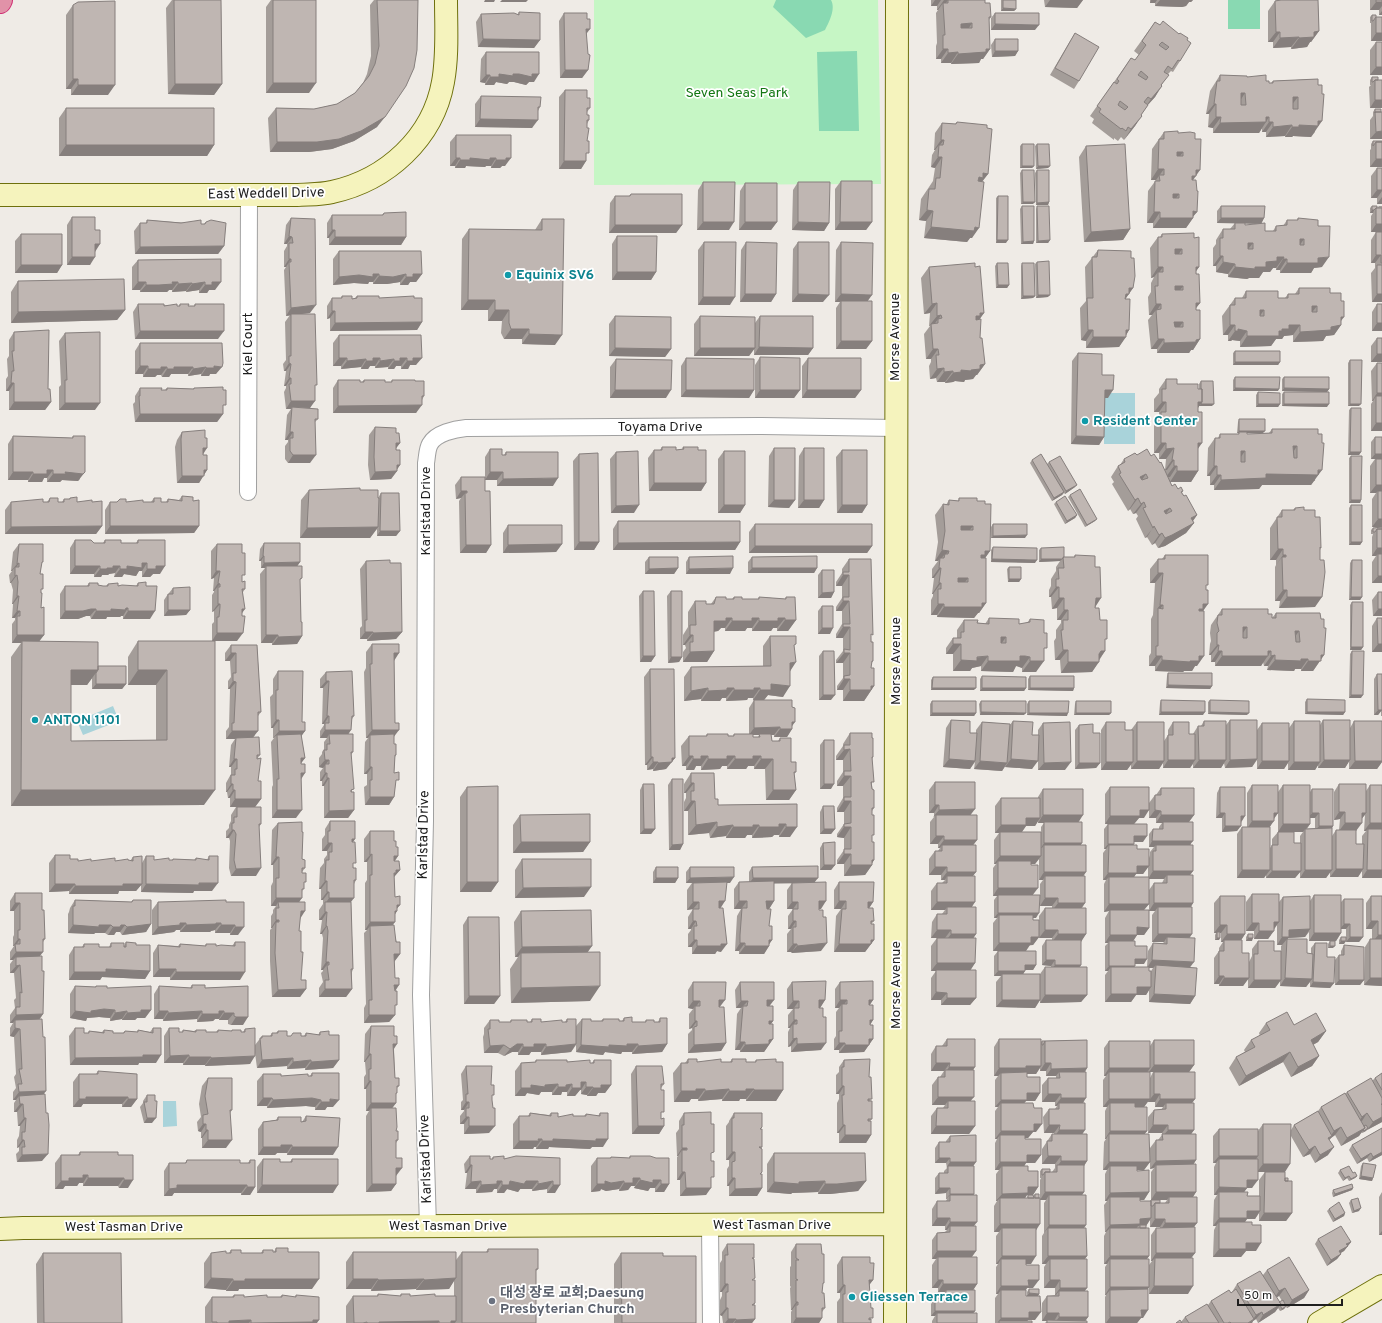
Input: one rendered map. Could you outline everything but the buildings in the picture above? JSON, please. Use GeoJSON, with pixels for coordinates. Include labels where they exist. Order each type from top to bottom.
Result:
{"type":"FeatureCollection","features":[{"type":"Feature","properties":{"kind":"street","name":"East Weddell Drive"},"geometry":{"type":"LineString","coordinates":[[0,195],[318,194],[344,189],[373,177],[390,167],[407,152],[432,116],[443,84],[445,66],[446,0]]}},
{"type":"Feature","properties":{"kind":"street","name":"Morse Avenue"},"geometry":{"type":"LineString","coordinates":[[895,1323],[897,0]]}},
{"type":"Feature","properties":{"kind":"street","name":"Kiel Court"},"geometry":{"type":"LineString","coordinates":[[248,492],[249,195]]}},
{"type":"Feature","properties":{"kind":"street","name":"Toyama Drive"},"geometry":{"type":"LineString","coordinates":[[430,444],[442,434],[452,430],[466,428],[758,426],[896,428]]}},
{"type":"Feature","properties":{"kind":"street","name":"Karlstad Drive"},"geometry":{"type":"LineString","coordinates":[[428,1226],[421,994],[425,822],[426,463],[430,444]]}},
{"type":"Feature","properties":{"kind":"street","name":"West Tasman Drive"},"geometry":{"type":"LineString","coordinates":[[0,1229],[895,1224]]}},
{"type":"Feature","properties":{"kind":"street"},"geometry":{"type":"LineString","coordinates":[[710,1225],[711,1323]]}},
{"type":"Feature","properties":{"kind":"street"},"geometry":{"type":"LineString","coordinates":[[1319,1323],[1382,1286]]}},
{"type":"Feature","properties":{"kind":"green space","name":"Seven Seas Park"},"geometry":{"type":"Polygon","coordinates":[[[594,0],[878,0],[881,184],[594,185],[594,0]]]}},
{"type":"Feature","properties":{"kind":"green space"},"geometry":{"type":"Polygon","coordinates":[[[776,0],[831,0],[833,7],[825,30],[806,38],[773,7],[776,0]]]}},
{"type":"Feature","properties":{"kind":"green space"},"geometry":{"type":"Polygon","coordinates":[[[1228,0],[1260,0],[1260,29],[1228,29],[1228,0]]]}},
{"type":"Feature","properties":{"kind":"green space"},"geometry":{"type":"Polygon","coordinates":[[[857,51],[859,131],[819,131],[817,52],[857,51]]]}},
{"type":"Feature","properties":{"kind":"water"},"geometry":{"type":"Polygon","coordinates":[[[1104,393],[1135,393],[1135,444],[1104,444],[1104,393]]]}},
{"type":"Feature","properties":{"kind":"water"},"geometry":{"type":"Polygon","coordinates":[[[113,706],[119,721],[83,735],[77,721],[113,706]]]}},
{"type":"Feature","properties":{"kind":"water"},"geometry":{"type":"Polygon","coordinates":[[[163,1101],[176,1101],[177,1126],[163,1127],[163,1101]]]}},
{"type":"Feature","properties":{"kind":"place","name":"Equinix SV6"},"geometry":{"type":"Point","coordinates":[508,275]}},
{"type":"Feature","properties":{"kind":"place","name":"Resident Center"},"geometry":{"type":"Point","coordinates":[1085,421]}},
{"type":"Feature","properties":{"kind":"place","name":"ANTON 1101"},"geometry":{"type":"Point","coordinates":[35,720]}},
{"type":"Feature","properties":{"kind":"place","name":"Gliessen Terrace"},"geometry":{"type":"Point","coordinates":[852,1297]}},
{"type":"Feature","properties":{"kind":"place","name":"대성 장로 교회;Daesung Presbyterian Church"},"geometry":{"type":"Point","coordinates":[492,1301]}}]}
